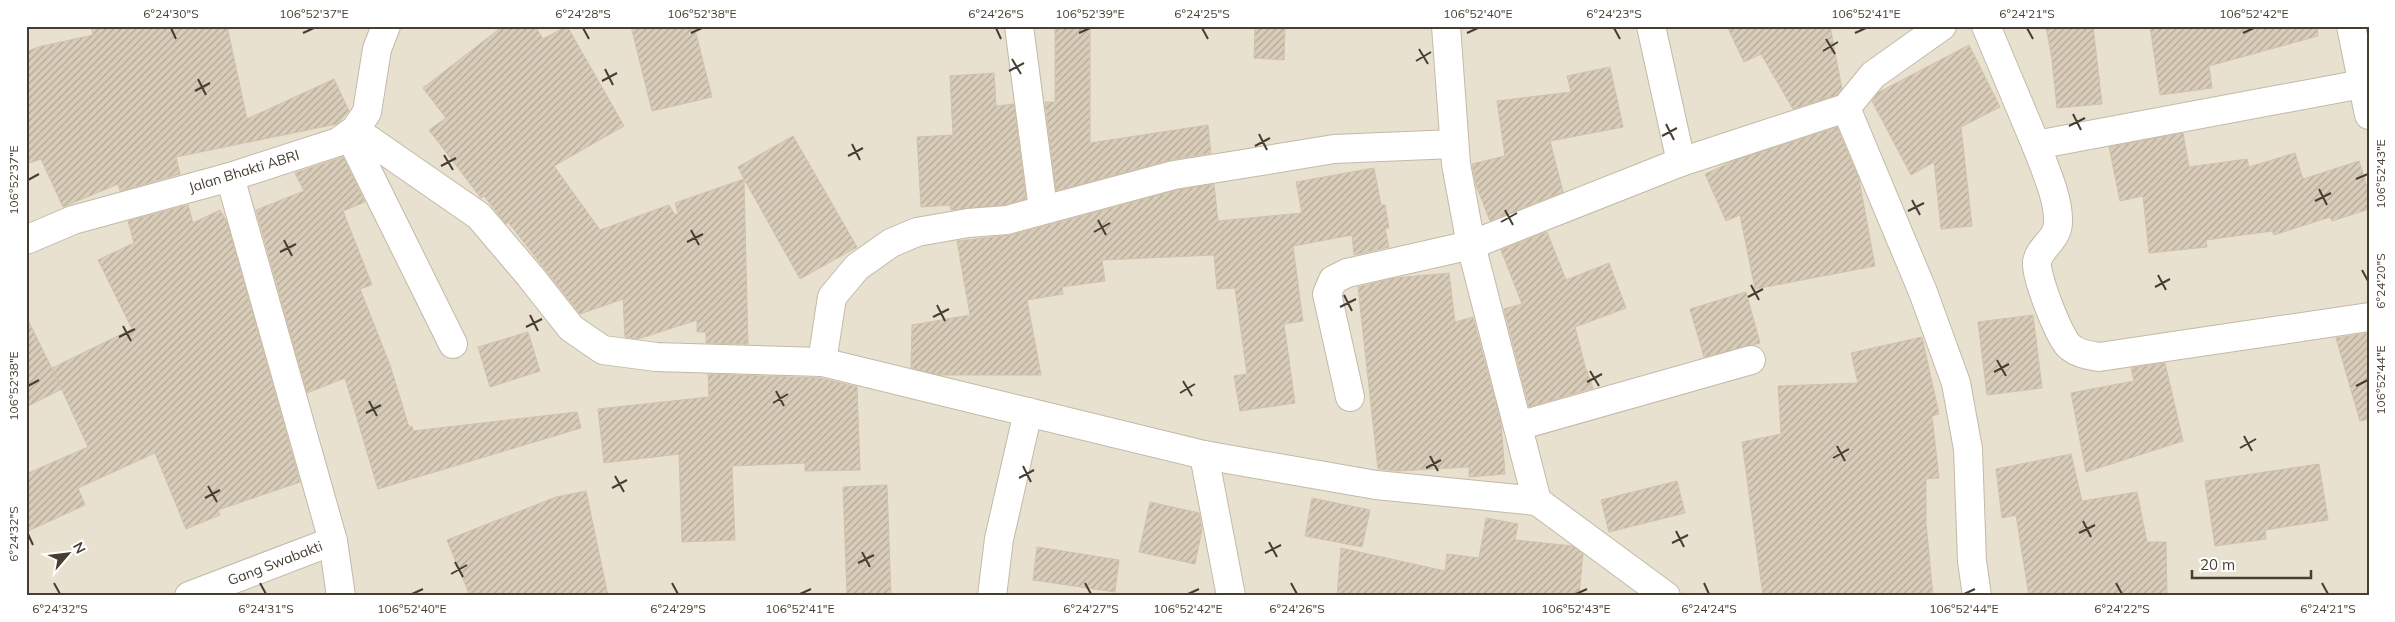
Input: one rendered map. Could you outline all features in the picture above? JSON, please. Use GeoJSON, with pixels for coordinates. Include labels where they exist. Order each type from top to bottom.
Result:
{"type":"FeatureCollection","features":[{"type":"Feature","properties":{"kind":"street"},"geometry":{"type":"LineString","coordinates":[[352,132],[367,112],[377,48],[386,26]]}},
{"type":"Feature","properties":{"kind":"street"},"geometry":{"type":"LineString","coordinates":[[1019,26],[1043,209]]}},
{"type":"Feature","properties":{"kind":"street"},"geometry":{"type":"LineString","coordinates":[[1446,26],[1456,164],[1471,244],[1537,501]]}},
{"type":"Feature","properties":{"kind":"street"},"geometry":{"type":"LineString","coordinates":[[1651,26],[1682,162]]}},
{"type":"Feature","properties":{"kind":"street"},"geometry":{"type":"LineString","coordinates":[[1350,397],[1327,294],[1333,280],[1347,272],[1471,244],[1682,162],[1846,108],[1873,75],[1942,26]]}},
{"type":"Feature","properties":{"kind":"street"},"geometry":{"type":"LineString","coordinates":[[1986,26],[2046,171],[2059,221],[2053,240],[2041,254],[2037,263],[2040,279],[2058,330],[2068,346],[2081,353],[2099,356],[2369,316]]}},
{"type":"Feature","properties":{"kind":"street"},"geometry":{"type":"LineString","coordinates":[[2351,26],[2369,113]]}},
{"type":"Feature","properties":{"kind":"street"},"geometry":{"type":"LineString","coordinates":[[2036,145],[2362,84]]}},
{"type":"Feature","properties":{"kind":"street"},"geometry":{"type":"LineString","coordinates":[[1846,108],[1922,292],[1956,383],[1968,449],[1972,561],[1977,596]]}},
{"type":"Feature","properties":{"kind":"street"},"geometry":{"type":"LineString","coordinates":[[352,132],[453,344]]}},
{"type":"Feature","properties":{"kind":"street"},"geometry":{"type":"LineString","coordinates":[[352,132],[479,216],[571,328],[603,350],[656,357],[822,362],[1204,455],[1376,485],[1537,501],[1666,596]]}},
{"type":"Feature","properties":{"kind":"street","name":"Jalan Bhakti ABRI"},"geometry":{"type":"LineString","coordinates":[[26,240],[73,220],[230,177],[338,142],[352,132]]}},
{"type":"Feature","properties":{"kind":"street"},"geometry":{"type":"LineString","coordinates":[[822,362],[832,297],[857,267],[891,244],[918,232],[968,223],[1007,220],[1174,175],[1334,149],[1454,144]]}},
{"type":"Feature","properties":{"kind":"street"},"geometry":{"type":"LineString","coordinates":[[230,177],[333,541],[341,596]]}},
{"type":"Feature","properties":{"kind":"street"},"geometry":{"type":"LineString","coordinates":[[1518,426],[1751,360]]}},
{"type":"Feature","properties":{"kind":"street"},"geometry":{"type":"LineString","coordinates":[[992,596],[999,539],[1028,412]]}},
{"type":"Feature","properties":{"kind":"street"},"geometry":{"type":"LineString","coordinates":[[1204,455],[1231,596]]}},
{"type":"Feature","properties":{"kind":"street","name":"Gang Swabakti"},"geometry":{"type":"LineString","coordinates":[[189,596],[333,541]]}},
{"type":"Feature","properties":{"kind":"shaded area"},"geometry":{"type":"Polygon","coordinates":[[[26,26],[2369,26],[2369,596],[26,596],[26,26]]]}},
{"type":"Feature","properties":{"kind":"building"},"geometry":{"type":"Polygon","coordinates":[[[91,26],[227,26],[247,119],[334,79],[349,111],[337,124],[176,157],[180,174],[120,191],[118,184],[63,207],[41,159],[26,164],[26,52],[38,47],[93,35],[91,26]]]}},
{"type":"Feature","properties":{"kind":"building"},"geometry":{"type":"Polygon","coordinates":[[[503,26],[535,26],[543,39],[567,26],[624,126],[554,166],[600,230],[669,205],[675,215],[678,214],[675,203],[744,179],[748,344],[706,343],[706,332],[697,332],[697,320],[638,339],[625,337],[623,299],[580,314],[508,222],[506,224],[484,196],[481,198],[429,130],[446,118],[423,88],[503,26]]]}},
{"type":"Feature","properties":{"kind":"building"},"geometry":{"type":"Polygon","coordinates":[[[631,26],[694,26],[712,97],[652,111],[631,26]]]}},
{"type":"Feature","properties":{"kind":"building"},"geometry":{"type":"Polygon","coordinates":[[[1055,26],[1090,26],[1090,143],[1208,125],[1211,153],[1170,160],[1056,191],[1045,102],[1055,102],[1055,26]]]}},
{"type":"Feature","properties":{"kind":"building"},"geometry":{"type":"Polygon","coordinates":[[[1255,26],[1285,26],[1284,60],[1254,58],[1255,26]]]}},
{"type":"Feature","properties":{"kind":"building"},"geometry":{"type":"Polygon","coordinates":[[[1727,26],[1830,26],[1842,89],[1837,95],[1793,109],[1761,54],[1744,62],[1727,26]]]}},
{"type":"Feature","properties":{"kind":"building"},"geometry":{"type":"Polygon","coordinates":[[[2046,26],[2093,26],[2102,104],[2057,108],[2046,26]]]}},
{"type":"Feature","properties":{"kind":"building"},"geometry":{"type":"Polygon","coordinates":[[[2150,26],[2317,26],[2318,36],[2209,66],[2212,88],[2160,95],[2150,26]]]}},
{"type":"Feature","properties":{"kind":"building"},"geometry":{"type":"Polygon","coordinates":[[[1969,45],[2000,107],[1961,127],[1972,226],[1941,229],[1934,162],[1911,175],[1872,101],[1879,92],[1969,45]]]}},
{"type":"Feature","properties":{"kind":"building"},"geometry":{"type":"Polygon","coordinates":[[[1610,67],[1623,127],[1550,141],[1563,192],[1490,221],[1476,185],[1472,164],[1505,156],[1497,101],[1571,92],[1567,76],[1610,67]]]}},
{"type":"Feature","properties":{"kind":"building"},"geometry":{"type":"Polygon","coordinates":[[[994,73],[996,106],[1014,104],[1026,199],[1004,205],[951,210],[950,205],[921,207],[917,137],[953,135],[950,76],[994,73]]]}},
{"type":"Feature","properties":{"kind":"building"},"geometry":{"type":"Polygon","coordinates":[[[1837,127],[1859,179],[1875,266],[1755,289],[1740,215],[1726,221],[1705,174],[1736,160],[1837,127]]]}},
{"type":"Feature","properties":{"kind":"building"},"geometry":{"type":"Polygon","coordinates":[[[2183,133],[2189,167],[2247,159],[2249,167],[2295,153],[2303,179],[2359,161],[2369,193],[2369,209],[2332,221],[2330,217],[2274,235],[2272,231],[2206,240],[2207,247],[2149,253],[2143,196],[2120,201],[2109,147],[2183,133]]]}},
{"type":"Feature","properties":{"kind":"building"},"geometry":{"type":"Polygon","coordinates":[[[793,136],[857,247],[800,279],[738,167],[793,136]]]}},
{"type":"Feature","properties":{"kind":"building"},"geometry":{"type":"Polygon","coordinates":[[[343,157],[365,202],[343,211],[372,285],[360,289],[390,365],[409,427],[412,426],[413,431],[577,412],[581,428],[378,489],[345,378],[307,393],[256,210],[304,191],[295,173],[343,157]]]}},
{"type":"Feature","properties":{"kind":"building"},"geometry":{"type":"Polygon","coordinates":[[[1374,168],[1381,205],[1385,205],[1389,228],[1385,228],[1389,247],[1354,255],[1352,235],[1293,246],[1303,321],[1284,324],[1295,403],[1240,411],[1234,376],[1247,374],[1235,288],[1217,289],[1214,255],[1102,260],[1105,281],[1062,287],[1063,294],[1027,300],[1041,375],[940,375],[911,368],[912,325],[970,315],[957,241],[1011,235],[1177,190],[1214,184],[1218,221],[1302,213],[1296,182],[1374,168]]]}},
{"type":"Feature","properties":{"kind":"building"},"geometry":{"type":"Polygon","coordinates":[[[188,205],[193,223],[220,210],[227,222],[300,482],[218,510],[220,515],[186,529],[155,453],[78,488],[85,505],[26,532],[26,474],[88,447],[52,368],[132,329],[98,260],[134,243],[128,221],[188,205]]]}},
{"type":"Feature","properties":{"kind":"building"},"geometry":{"type":"Polygon","coordinates":[[[1547,232],[1566,280],[1609,263],[1626,308],[1575,327],[1593,388],[1529,407],[1504,309],[1522,304],[1501,250],[1547,232]]]}},
{"type":"Feature","properties":{"kind":"building"},"geometry":{"type":"Polygon","coordinates":[[[1449,273],[1455,322],[1473,317],[1501,423],[1505,474],[1469,477],[1469,467],[1398,471],[1378,469],[1358,287],[1395,278],[1449,273]]]}},
{"type":"Feature","properties":{"kind":"building"},"geometry":{"type":"Polygon","coordinates":[[[1746,292],[1760,343],[1704,357],[1690,309],[1746,292]]]}},
{"type":"Feature","properties":{"kind":"building"},"geometry":{"type":"Polygon","coordinates":[[[2033,315],[2042,388],[1987,395],[1978,322],[2033,315]]]}},
{"type":"Feature","properties":{"kind":"building"},"geometry":{"type":"Polygon","coordinates":[[[26,316],[62,389],[26,407],[26,316]]]}},
{"type":"Feature","properties":{"kind":"building"},"geometry":{"type":"Polygon","coordinates":[[[528,332],[540,371],[490,387],[478,347],[528,332]]]}},
{"type":"Feature","properties":{"kind":"building"},"geometry":{"type":"Polygon","coordinates":[[[2369,333],[2369,419],[2360,421],[2336,338],[2369,333]]]}},
{"type":"Feature","properties":{"kind":"building"},"geometry":{"type":"Polygon","coordinates":[[[1922,337],[1939,414],[1932,416],[1939,478],[1926,479],[1926,523],[1933,596],[1763,596],[1742,442],[1781,434],[1778,386],[1858,383],[1851,353],[1922,337]]]}},
{"type":"Feature","properties":{"kind":"building"},"geometry":{"type":"Polygon","coordinates":[[[2165,363],[2183,441],[2086,472],[2071,393],[2134,381],[2131,368],[2165,363]]]}},
{"type":"Feature","properties":{"kind":"building"},"geometry":{"type":"Polygon","coordinates":[[[708,374],[820,378],[857,387],[860,470],[805,471],[805,463],[732,466],[735,540],[682,542],[679,454],[604,463],[598,409],[709,397],[708,374]]]}},
{"type":"Feature","properties":{"kind":"building"},"geometry":{"type":"Polygon","coordinates":[[[2071,454],[2082,501],[2137,492],[2147,542],[2166,542],[2167,596],[2029,596],[2016,515],[2002,518],[1996,469],[2071,454]]]}},
{"type":"Feature","properties":{"kind":"building"},"geometry":{"type":"Polygon","coordinates":[[[2319,464],[2328,520],[2265,530],[2266,539],[2215,546],[2205,481],[2319,464]]]}},
{"type":"Feature","properties":{"kind":"building"},"geometry":{"type":"Polygon","coordinates":[[[1677,481],[1685,513],[1609,532],[1601,500],[1677,481]]]}},
{"type":"Feature","properties":{"kind":"building"},"geometry":{"type":"Polygon","coordinates":[[[887,485],[891,596],[847,596],[843,487],[887,485]]]}},
{"type":"Feature","properties":{"kind":"building"},"geometry":{"type":"Polygon","coordinates":[[[586,491],[608,596],[470,596],[447,540],[556,497],[586,491]]]}},
{"type":"Feature","properties":{"kind":"building"},"geometry":{"type":"Polygon","coordinates":[[[1312,498],[1370,510],[1362,547],[1305,536],[1312,498]]]}},
{"type":"Feature","properties":{"kind":"building"},"geometry":{"type":"Polygon","coordinates":[[[1150,502],[1199,513],[1202,529],[1195,564],[1139,552],[1150,502]]]}},
{"type":"Feature","properties":{"kind":"building"},"geometry":{"type":"Polygon","coordinates":[[[1486,518],[1518,524],[1515,540],[1572,546],[1583,554],[1579,596],[1337,596],[1341,548],[1445,571],[1447,554],[1479,558],[1486,518]]]}},
{"type":"Feature","properties":{"kind":"building"},"geometry":{"type":"Polygon","coordinates":[[[1037,547],[1119,560],[1115,592],[1033,580],[1037,547]]]}}]}
